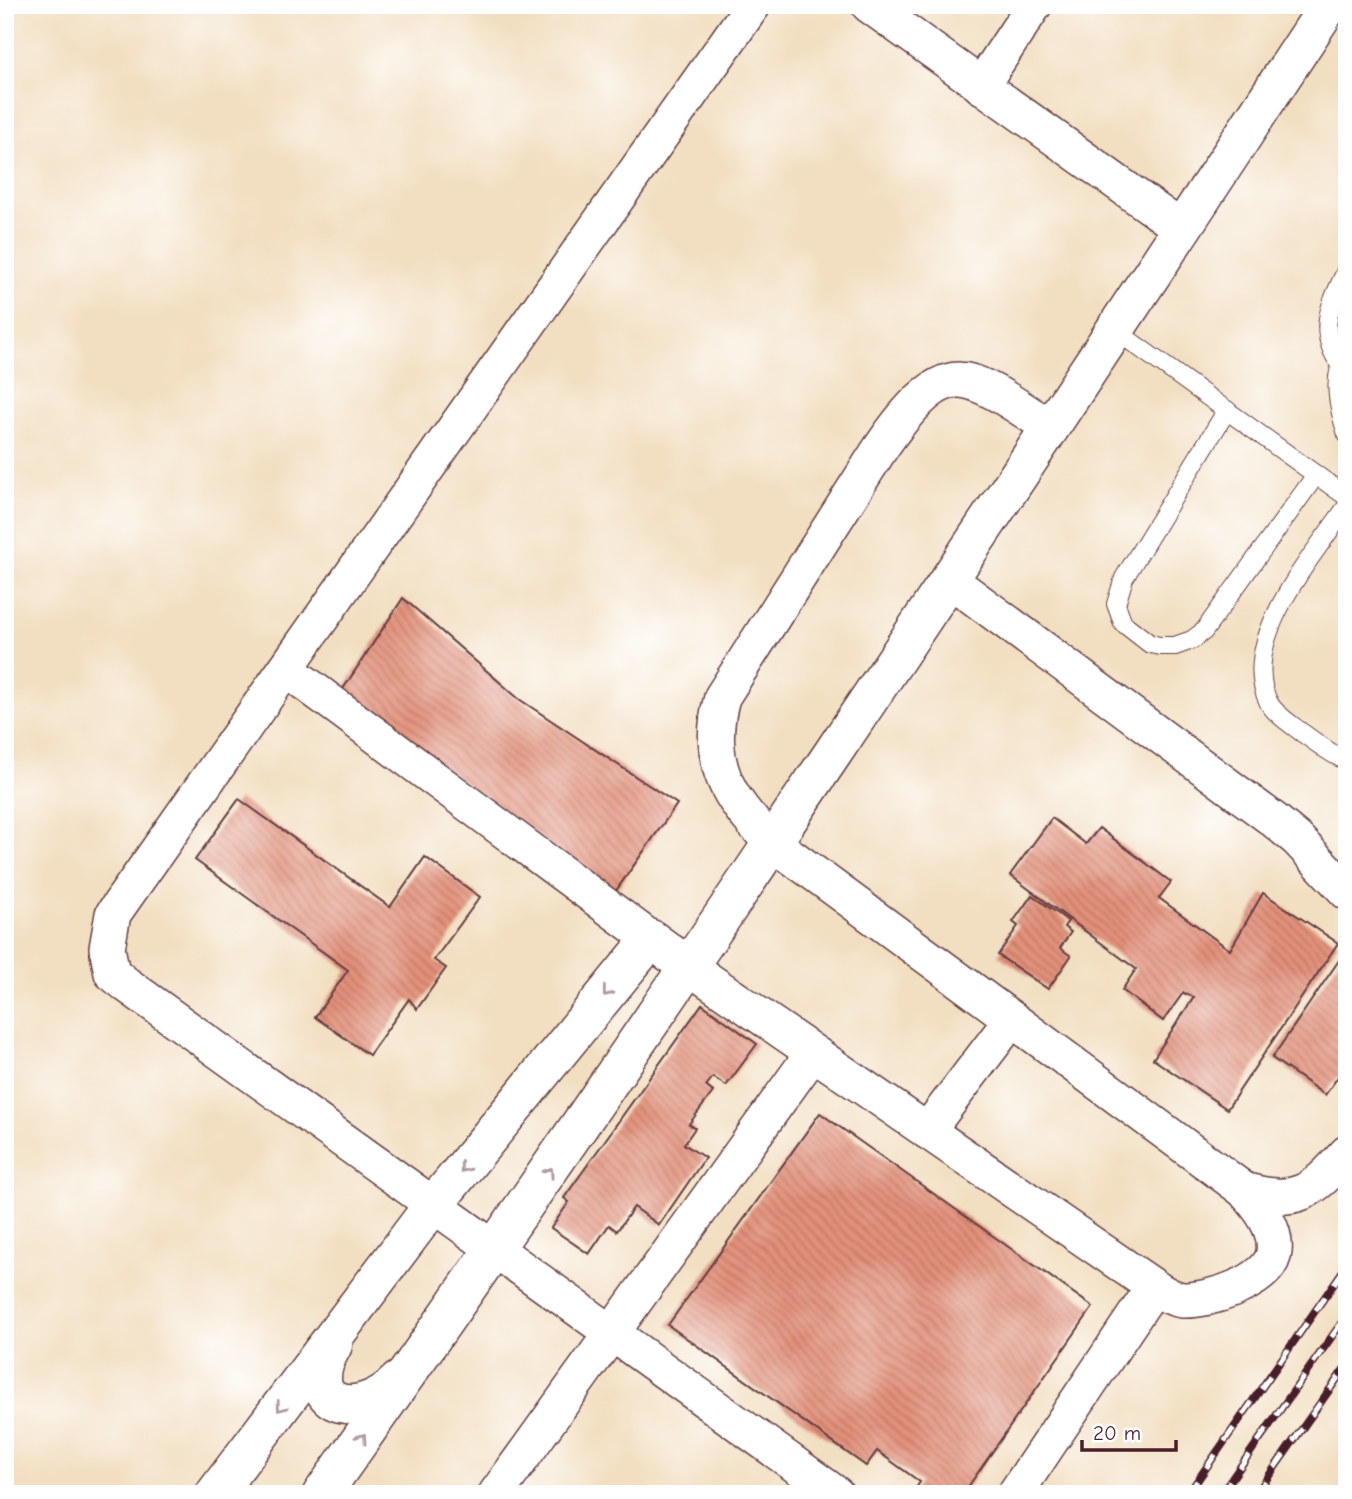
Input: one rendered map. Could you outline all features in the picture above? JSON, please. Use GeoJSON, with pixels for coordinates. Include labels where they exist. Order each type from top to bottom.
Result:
{"type":"FeatureCollection","features":[{"type":"Feature","properties":{"kind":"street"},"geometry":{"type":"LineString","coordinates":[[753,5],[113,914],[107,948],[112,973],[836,1494]]}},
{"type":"Feature","properties":{"kind":"street"},"geometry":{"type":"LineString","coordinates":[[869,5],[1182,229]]}},
{"type":"Feature","properties":{"kind":"street"},"geometry":{"type":"LineString","coordinates":[[981,86],[1034,5]]}},
{"type":"Feature","properties":{"kind":"street"},"geometry":{"type":"LineString","coordinates":[[322,1494],[495,1251],[773,843],[1051,428],[1329,5]]}},
{"type":"Feature","properties":{"kind":"street"},"geometry":{"type":"LineString","coordinates":[[286,669],[689,967],[1154,1287],[1171,1297],[1207,1298],[1254,1278],[1270,1264],[1274,1251],[1272,1231],[1244,1190],[773,843],[739,807],[716,760],[717,718],[722,697],[892,431],[919,401],[937,387],[958,379],[980,386],[1051,428]]}},
{"type":"Feature","properties":{"kind":"street"},"geometry":{"type":"LineString","coordinates":[[950,580],[1274,820],[1297,839],[1347,892]]}},
{"type":"Feature","properties":{"kind":"street"},"geometry":{"type":"LineString","coordinates":[[215,1494],[433,1206],[650,939]]}},
{"type":"Feature","properties":{"kind":"street"},"geometry":{"type":"LineString","coordinates":[[927,1131],[1012,1019]]}},
{"type":"Feature","properties":{"kind":"street"},"geometry":{"type":"LineString","coordinates":[[496,1494],[813,1052]]}},
{"type":"Feature","properties":{"kind":"street"},"geometry":{"type":"LineString","coordinates":[[1244,1190],[1272,1198],[1290,1198],[1310,1188],[1347,1153]]}},
{"type":"Feature","properties":{"kind":"street"},"geometry":{"type":"LineString","coordinates":[[1015,1494],[1154,1287]]}},
{"type":"Feature","properties":{"kind":"street"},"geometry":{"type":"LineString","coordinates":[[349,1316],[329,1352],[321,1375],[325,1396],[337,1404],[356,1404],[377,1395],[393,1386],[418,1359]]}},
{"type":"Feature","properties":{"kind":"lane"},"geometry":{"type":"LineString","coordinates":[[1347,270],[1327,319],[1326,334],[1330,351],[1344,363],[1336,383],[1347,434]]}},
{"type":"Feature","properties":{"kind":"lane"},"geometry":{"type":"LineString","coordinates":[[1115,330],[1347,497]]}},
{"type":"Feature","properties":{"kind":"lane"},"geometry":{"type":"LineString","coordinates":[[1227,410],[1124,578],[1119,592],[1116,604],[1123,623],[1150,644],[1175,646],[1204,631],[1316,475]]}},
{"type":"Feature","properties":{"kind":"lane"},"geometry":{"type":"LineString","coordinates":[[1347,506],[1280,604],[1265,641],[1260,675],[1270,704],[1286,720],[1334,756],[1347,761]]}},
{"type":"Feature","properties":{"kind":"building"},"geometry":{"type":"Polygon","coordinates":[[[403,598],[519,699],[677,804],[615,892],[341,692],[403,598]]]}},
{"type":"Feature","properties":{"kind":"building"},"geometry":{"type":"Polygon","coordinates":[[[239,799],[390,907],[425,857],[480,897],[434,960],[446,968],[417,1009],[409,999],[369,1055],[315,1017],[348,970],[195,860],[239,799]]]}},
{"type":"Feature","properties":{"kind":"building"},"geometry":{"type":"Polygon","coordinates":[[[1052,818],[1086,844],[1099,828],[1171,882],[1159,898],[1230,950],[1263,893],[1338,943],[1227,1109],[1153,1059],[1194,997],[1183,993],[1163,1021],[1122,990],[1136,969],[1010,875],[1052,818]]]}},
{"type":"Feature","properties":{"kind":"building"},"geometry":{"type":"Polygon","coordinates":[[[1032,895],[1068,921],[1064,927],[1071,932],[1060,948],[1071,956],[1048,989],[998,955],[1018,926],[1013,922],[1032,895]]]}},
{"type":"Feature","properties":{"kind":"building"},"geometry":{"type":"Polygon","coordinates":[[[1344,953],[1347,1064],[1325,1095],[1272,1058],[1344,953]]]}},
{"type":"Feature","properties":{"kind":"building"},"geometry":{"type":"Polygon","coordinates":[[[702,1004],[757,1044],[726,1086],[713,1077],[706,1086],[713,1092],[689,1124],[695,1128],[684,1144],[705,1158],[659,1225],[634,1207],[617,1231],[609,1225],[589,1254],[551,1228],[569,1202],[564,1198],[702,1004]]]}},
{"type":"Feature","properties":{"kind":"building"},"geometry":{"type":"Polygon","coordinates":[[[820,1113],[1093,1307],[963,1494],[912,1494],[920,1482],[877,1451],[866,1466],[668,1325],[820,1113]]]}},
{"type":"Feature","properties":{"kind":"railway"},"geometry":{"type":"LineString","coordinates":[[1188,1494],[1347,1265]]}},
{"type":"Feature","properties":{"kind":"railway"},"geometry":{"type":"LineString","coordinates":[[1221,1494],[1347,1315]]}},
{"type":"Feature","properties":{"kind":"railway"},"geometry":{"type":"LineString","coordinates":[[1256,1494],[1347,1365]]}}]}
